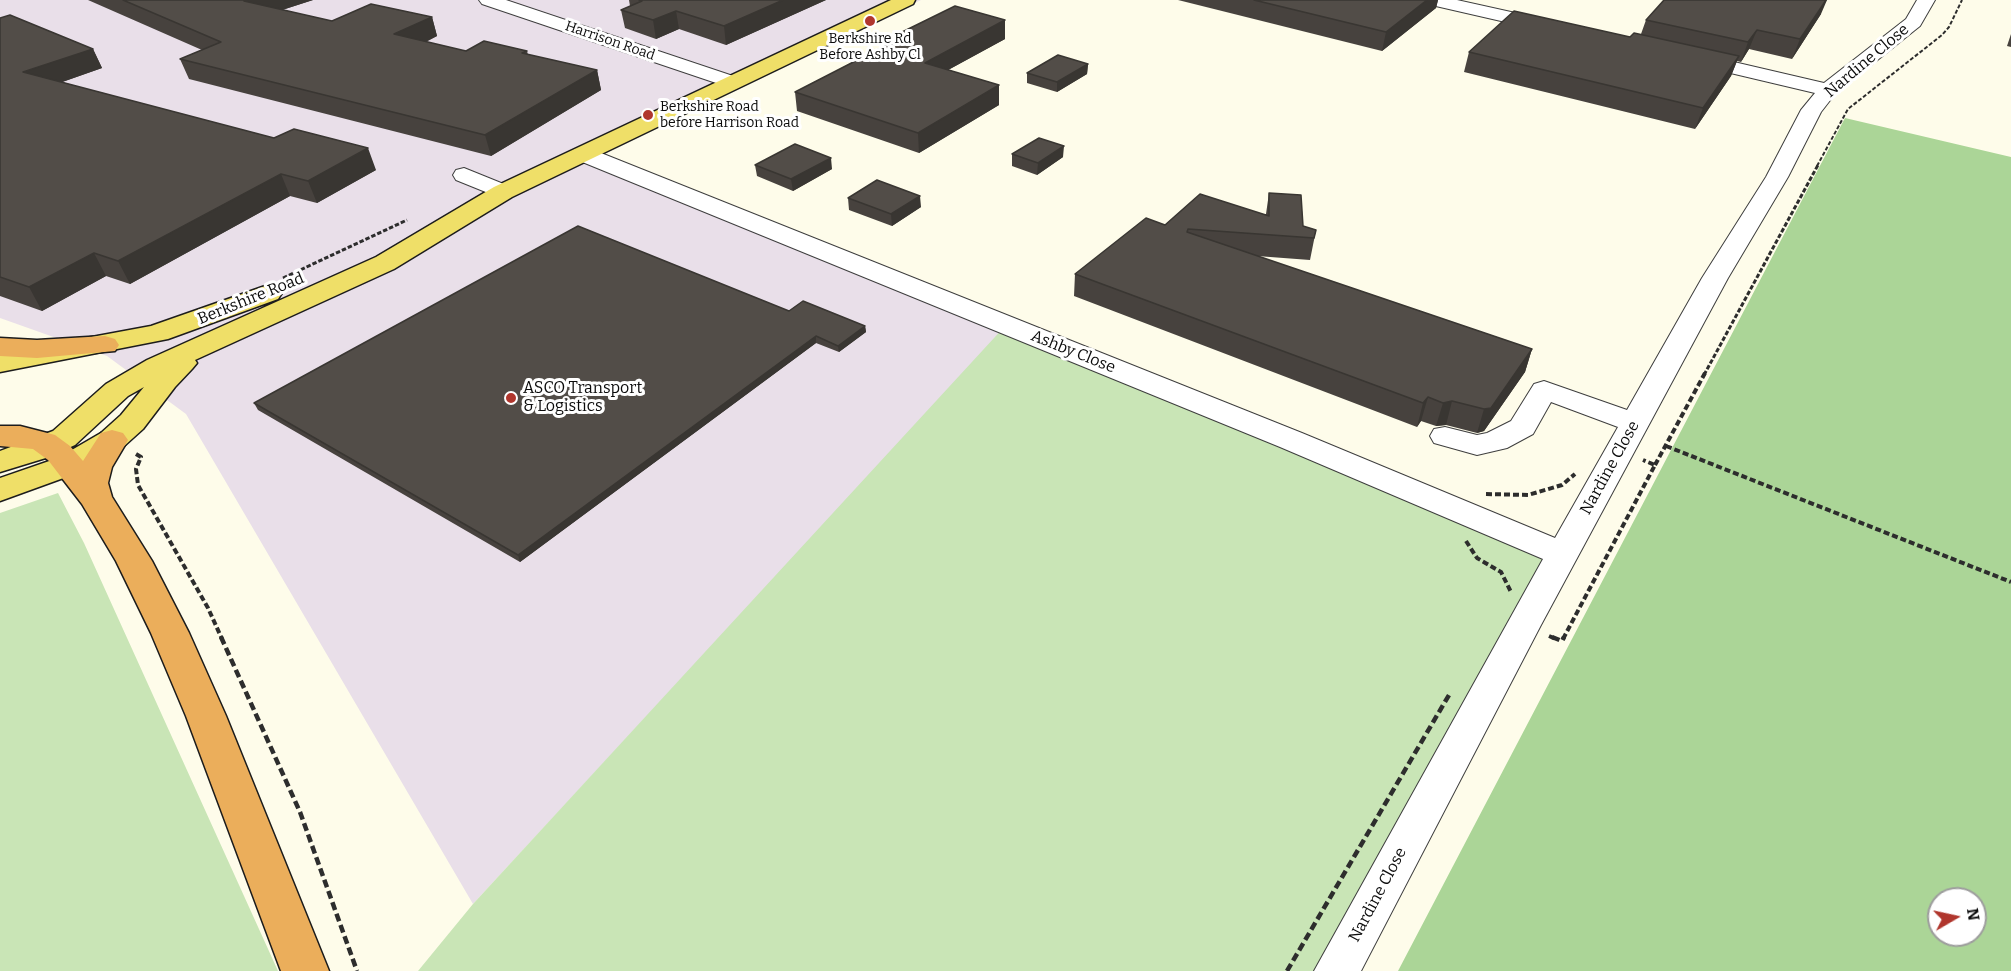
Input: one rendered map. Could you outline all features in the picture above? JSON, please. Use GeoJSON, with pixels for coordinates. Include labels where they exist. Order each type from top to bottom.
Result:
{"type":"FeatureCollection","features":[{"type":"Feature","properties":{"kind":"highway"},"geometry":{"type":"LineString","coordinates":[[0,347],[37,350],[105,345]]}},
{"type":"Feature","properties":{"kind":"highway"},"geometry":{"type":"LineString","coordinates":[[0,436],[20,436],[59,455],[95,497],[134,561],[170,633],[206,716],[305,971]]}},
{"type":"Feature","properties":{"kind":"highway"},"geometry":{"type":"LineString","coordinates":[[95,497],[92,483],[96,467],[124,447]]}},
{"type":"Feature","properties":{"kind":"main road","name":"Berkshire Road"},"geometry":{"type":"LineString","coordinates":[[0,363],[105,345],[158,333],[220,313],[413,228],[497,195],[906,0]]}},
{"type":"Feature","properties":{"kind":"main road","name":"Berkshire Road"},"geometry":{"type":"LineString","coordinates":[[0,490],[59,455],[73,432],[106,399],[133,380],[385,263],[497,195]]}},
{"type":"Feature","properties":{"kind":"main road","name":"Berkshire Road"},"geometry":{"type":"LineString","coordinates":[[0,462],[124,447],[132,422],[164,381],[199,348]]}},
{"type":"Feature","properties":{"kind":"street","name":"Harrison Road"},"geometry":{"type":"LineString","coordinates":[[488,0],[732,82]]}},
{"type":"Feature","properties":{"kind":"street"},"geometry":{"type":"LineString","coordinates":[[1433,0],[1570,31]]}},
{"type":"Feature","properties":{"kind":"street","name":"Nardine Close"},"geometry":{"type":"LineString","coordinates":[[1337,971],[1562,554],[1715,278],[1777,177],[1811,110],[1828,90],[1913,22],[1926,0]]}},
{"type":"Feature","properties":{"kind":"street"},"geometry":{"type":"LineString","coordinates":[[1674,54],[1828,90]]}},
{"type":"Feature","properties":{"kind":"street","name":"Ashby Close"},"geometry":{"type":"LineString","coordinates":[[583,154],[1291,440],[1562,554]]}},
{"type":"Feature","properties":{"kind":"street"},"geometry":{"type":"LineString","coordinates":[[464,175],[497,195]]}},
{"type":"Feature","properties":{"kind":"street"},"geometry":{"type":"LineString","coordinates":[[1445,436],[1477,445],[1496,441],[1521,427],[1544,390],[1636,423]]}},
{"type":"Feature","properties":{"kind":"path"},"geometry":{"type":"LineString","coordinates":[[1655,465],[1848,109],[1942,35],[1949,27],[1962,0]]}},
{"type":"Feature","properties":{"kind":"path"},"geometry":{"type":"LineString","coordinates":[[1666,446],[2011,582]]}},
{"type":"Feature","properties":{"kind":"path"},"geometry":{"type":"LineString","coordinates":[[124,447],[141,457],[136,469],[138,485],[208,608],[300,812],[357,971]]}},
{"type":"Feature","properties":{"kind":"path"},"geometry":{"type":"LineString","coordinates":[[1287,971],[1454,688]]}},
{"type":"Feature","properties":{"kind":"shaded area"},"geometry":{"type":"Polygon","coordinates":[[[0,0],[921,0],[592,157],[1009,325],[473,904],[186,414],[107,356],[0,318],[0,0]]]}},
{"type":"Feature","properties":{"kind":"green space"},"geometry":{"type":"Polygon","coordinates":[[[1845,118],[2011,157],[2011,971],[1398,971],[1845,118]]]}},
{"type":"Feature","properties":{"kind":"green space"},"geometry":{"type":"Polygon","coordinates":[[[1006,325],[1562,554],[1337,971],[418,971],[473,904],[1006,325]]]}},
{"type":"Feature","properties":{"kind":"green space"},"geometry":{"type":"Polygon","coordinates":[[[58,493],[84,543],[278,971],[0,971],[0,513],[58,493]]]}},
{"type":"Feature","properties":{"kind":"building"},"geometry":{"type":"Polygon","coordinates":[[[123,0],[248,0],[244,1],[332,21],[371,4],[432,17],[394,34],[466,51],[484,41],[527,51],[522,53],[597,70],[485,135],[180,59],[221,42],[123,0]]]}},
{"type":"Feature","properties":{"kind":"building"},"geometry":{"type":"Polygon","coordinates":[[[639,0],[783,0],[724,26],[676,11],[653,20],[621,10],[642,1],[639,0]]]}},
{"type":"Feature","properties":{"kind":"building"},"geometry":{"type":"Polygon","coordinates":[[[1254,0],[1427,0],[1386,32],[1254,0]]]}},
{"type":"Feature","properties":{"kind":"building"},"geometry":{"type":"Polygon","coordinates":[[[1664,0],[1826,0],[1800,39],[1757,30],[1748,42],[1646,20],[1664,0]]]}},
{"type":"Feature","properties":{"kind":"building"},"geometry":{"type":"Polygon","coordinates":[[[955,6],[1005,20],[925,63],[999,85],[918,133],[795,92],[902,37],[896,35],[955,6]]]}},
{"type":"Feature","properties":{"kind":"building"},"geometry":{"type":"Polygon","coordinates":[[[1514,11],[1630,37],[1634,33],[1739,56],[1703,108],[1469,52],[1514,11]]]}},
{"type":"Feature","properties":{"kind":"building"},"geometry":{"type":"Polygon","coordinates":[[[10,15],[93,49],[23,72],[274,138],[294,129],[368,148],[308,181],[281,174],[118,261],[94,253],[29,287],[0,277],[0,18],[10,15]]]}},
{"type":"Feature","properties":{"kind":"building"},"geometry":{"type":"Polygon","coordinates":[[[1058,55],[1088,64],[1057,82],[1027,73],[1058,55]]]}},
{"type":"Feature","properties":{"kind":"building"},"geometry":{"type":"Polygon","coordinates":[[[1039,138],[1064,146],[1038,163],[1012,154],[1039,138]]]}},
{"type":"Feature","properties":{"kind":"building"},"geometry":{"type":"Polygon","coordinates":[[[795,144],[831,158],[791,179],[755,165],[795,144]]]}},
{"type":"Feature","properties":{"kind":"building"},"geometry":{"type":"Polygon","coordinates":[[[877,180],[920,196],[891,214],[848,198],[877,180]]]}},
{"type":"Feature","properties":{"kind":"building"},"geometry":{"type":"Polygon","coordinates":[[[1269,193],[1301,195],[1303,226],[1316,230],[1314,238],[1188,229],[1187,232],[1532,349],[1491,408],[1484,409],[1452,401],[1443,403],[1428,397],[1423,403],[1075,274],[1146,218],[1165,225],[1200,194],[1269,216],[1269,193]]]}},
{"type":"Feature","properties":{"kind":"building","name":"ASCO Transport & Logistics"},"geometry":{"type":"Polygon","coordinates":[[[578,226],[789,311],[803,301],[865,326],[838,346],[816,336],[518,555],[254,403],[578,226]]]}},
{"type":"Feature","properties":{"kind":"place","name":"Berkshire Rd Before Ashby Cl"},"geometry":{"type":"Point","coordinates":[870,21]}},
{"type":"Feature","properties":{"kind":"place","name":"Berkshire Road before Harrison Road"},"geometry":{"type":"Point","coordinates":[648,115]}},
{"type":"Feature","properties":{"kind":"place","name":"ASCO Transport & Logistics"},"geometry":{"type":"Point","coordinates":[511,398]}}]}
